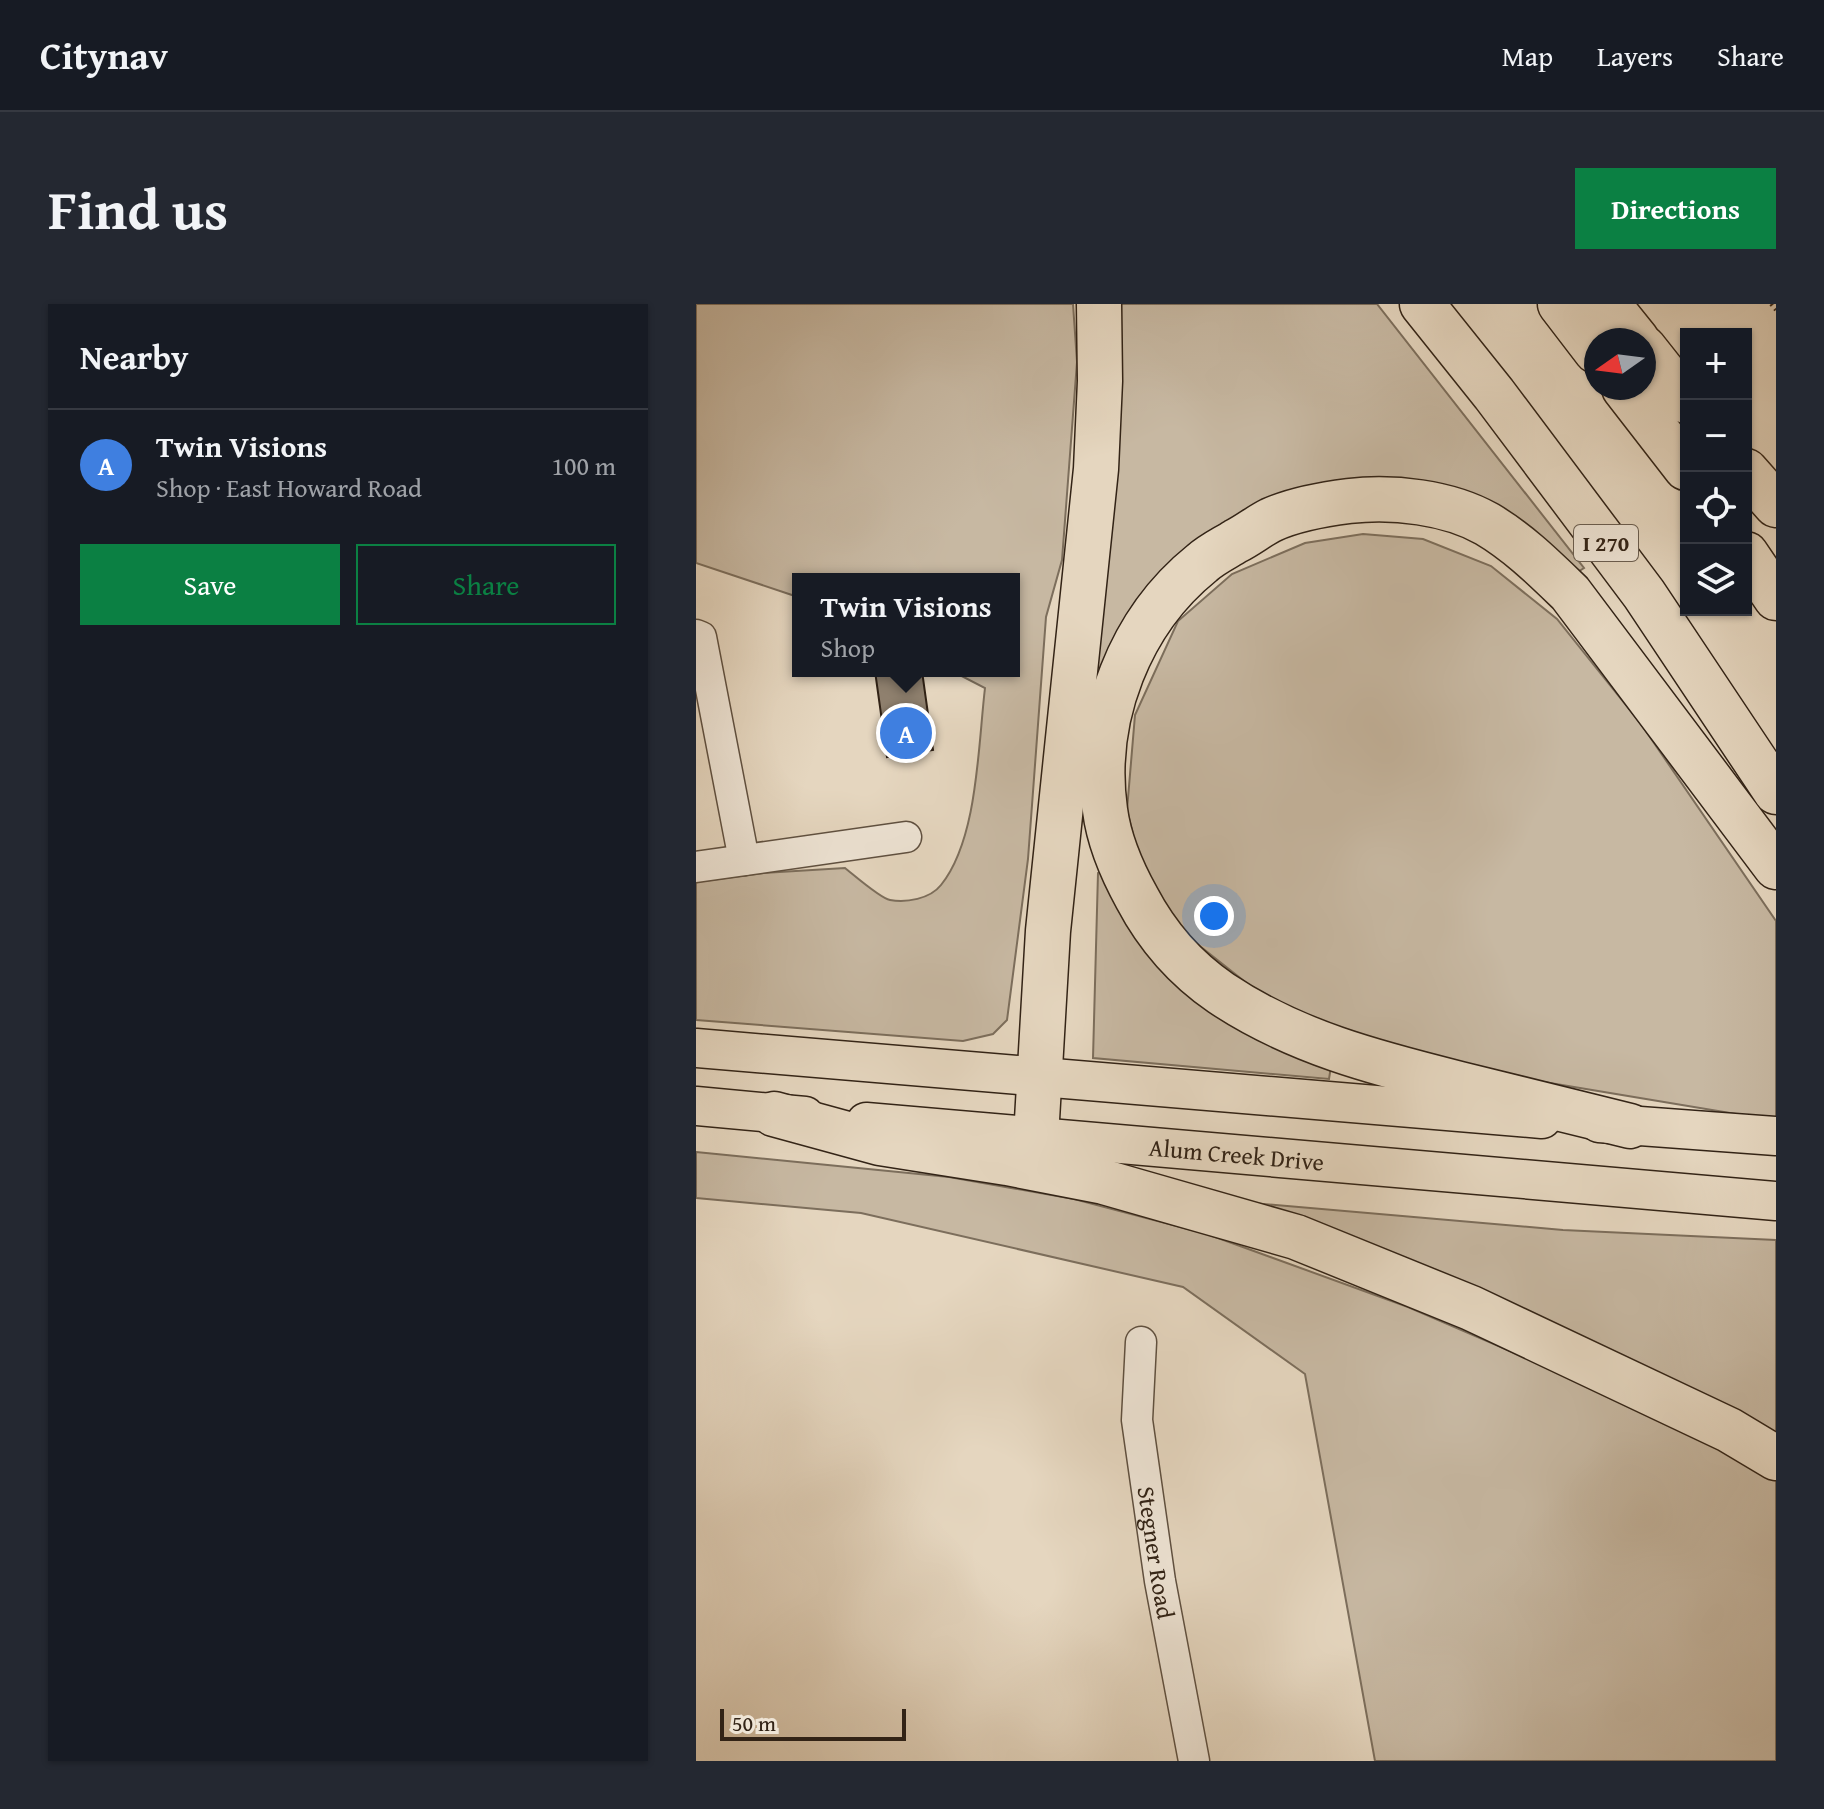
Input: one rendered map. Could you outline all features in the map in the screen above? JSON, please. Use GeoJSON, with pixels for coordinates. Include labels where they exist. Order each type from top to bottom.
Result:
{"type":"FeatureCollection","features":[{"type":"Feature","properties":{"kind":"highway"},"geometry":{"type":"LineString","coordinates":[[1036,1137],[1048,931],[1096,469],[1099,304]]}},
{"type":"Feature","properties":{"kind":"highway","name":"I 270"},"geometry":{"type":"LineString","coordinates":[[1422,304],[1494,394],[1644,594],[1776,792]]}},
{"type":"Feature","properties":{"kind":"highway"},"geometry":{"type":"LineString","coordinates":[[1560,304],[1584,335]]}},
{"type":"Feature","properties":{"kind":"highway"},"geometry":{"type":"LineString","coordinates":[[1608,304],[1627,328]]}},
{"type":"Feature","properties":{"kind":"highway"},"geometry":{"type":"LineString","coordinates":[[1656,363],[1685,400]]}},
{"type":"Feature","properties":{"kind":"highway"},"geometry":{"type":"LineString","coordinates":[[1633,400],[1680,460]]}},
{"type":"Feature","properties":{"kind":"highway"},"geometry":{"type":"LineString","coordinates":[[1747,472],[1776,505]]}},
{"type":"Feature","properties":{"kind":"highway"},"geometry":{"type":"LineString","coordinates":[[1630,1126],[1334,1050],[1253,1012],[1192,970],[1165,942],[1139,903],[1117,857],[1105,811],[1103,751],[1109,711],[1117,683],[1143,631],[1179,583],[1205,560],[1271,520],[1327,503],[1382,498],[1448,509],[1485,523],[1530,554],[1570,593],[1776,867]]}},
{"type":"Feature","properties":{"kind":"highway"},"geometry":{"type":"LineString","coordinates":[[1752,563],[1776,598]]}},
{"type":"Feature","properties":{"kind":"highway"},"geometry":{"type":"LineString","coordinates":[[774,1114],[880,1143],[1104,1182],[1296,1237],[1471,1308],[1717,1424],[1776,1458]]}},
{"type":"Feature","properties":{"kind":"main road"},"geometry":{"type":"LineString","coordinates":[[696,1048],[1776,1136]]}},
{"type":"Feature","properties":{"kind":"main road","name":"Alum Creek Drive"},"geometry":{"type":"LineString","coordinates":[[696,1106],[1776,1201]]}},
{"type":"Feature","properties":{"kind":"street"},"geometry":{"type":"LineString","coordinates":[[696,635],[701,637],[744,860]]}},
{"type":"Feature","properties":{"kind":"street"},"geometry":{"type":"LineString","coordinates":[[696,867],[906,837]]}},
{"type":"Feature","properties":{"kind":"street","name":"Stegner Road"},"geometry":{"type":"LineString","coordinates":[[1141,1342],[1137,1420],[1160,1581],[1194,1761]]}},
{"type":"Feature","properties":{"kind":"path"},"geometry":{"type":"LineString","coordinates":[[1771,304],[1776,310]]}},
{"type":"Feature","properties":{"kind":"shaded area"},"geometry":{"type":"Polygon","coordinates":[[[696,304],[1073,304],[1077,362],[1062,560],[1046,617],[1028,859],[1007,1020],[993,1034],[963,1041],[696,1020],[696,882],[763,873],[845,868],[890,900],[917,899],[936,890],[953,866],[962,843],[978,764],[985,688],[964,677],[1020,677],[1020,573],[792,573],[792,595],[696,563],[696,304]]]}},
{"type":"Feature","properties":{"kind":"shaded area"},"geometry":{"type":"Polygon","coordinates":[[[1112,304],[1377,304],[1584,568],[1573,575],[1533,539],[1301,494],[1103,683],[1094,683],[1112,304]]]}},
{"type":"Feature","properties":{"kind":"shaded area"},"geometry":{"type":"Polygon","coordinates":[[[1363,534],[1423,539],[1491,566],[1557,619],[1641,724],[1776,921],[1776,1118],[1526,1079],[1361,1040],[1263,996],[1182,932],[1142,871],[1127,810],[1135,715],[1178,621],[1232,574],[1305,543],[1363,534]]]}},
{"type":"Feature","properties":{"kind":"shaded area"},"geometry":{"type":"Polygon","coordinates":[[[1109,871],[1332,1060],[1329,1079],[1093,1058],[1098,873],[1109,871]]]}},
{"type":"Feature","properties":{"kind":"shaded area"},"geometry":{"type":"Polygon","coordinates":[[[696,1152],[949,1177],[1074,1199],[1207,1234],[1408,1307],[1614,1396],[1776,1477],[1776,1761],[1375,1761],[1305,1374],[1183,1287],[861,1213],[696,1198],[696,1152]]]}},
{"type":"Feature","properties":{"kind":"shaded area"},"geometry":{"type":"Polygon","coordinates":[[[1230,1201],[1563,1230],[1776,1240],[1776,1441],[1230,1201]]]}},
{"type":"Feature","properties":{"kind":"building"},"geometry":{"type":"Polygon","coordinates":[[[876,677],[923,677],[933,750],[887,757],[876,677]]]}},
{"type":"Feature","properties":{"kind":"place","name":"Twin Visions"},"geometry":{"type":"Point","coordinates":[906,733]}}]}
